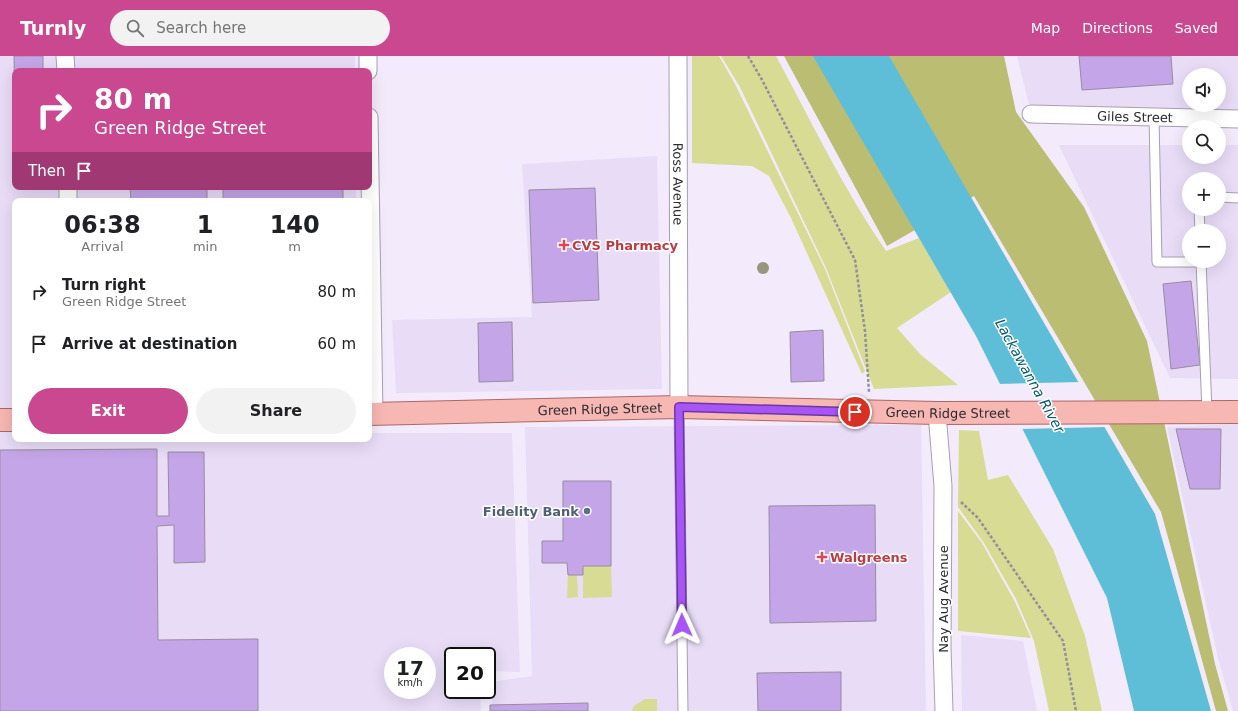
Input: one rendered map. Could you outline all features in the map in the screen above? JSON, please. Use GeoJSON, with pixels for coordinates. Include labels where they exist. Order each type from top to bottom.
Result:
{"type":"FeatureCollection","features":[{"type":"Feature","properties":{"kind":"main road","name":"Green Ridge Street"},"geometry":{"type":"LineString","coordinates":[[372,414],[679,407],[937,413],[1238,412]]}},
{"type":"Feature","properties":{"kind":"main road"},"geometry":{"type":"LineString","coordinates":[[0,420],[12,420]]}},
{"type":"Feature","properties":{"kind":"street"},"geometry":{"type":"LineString","coordinates":[[65,56],[66,68]]}},
{"type":"Feature","properties":{"kind":"street"},"geometry":{"type":"LineString","coordinates":[[368,56],[368,68]]}},
{"type":"Feature","properties":{"kind":"street","name":"Ross Avenue"},"geometry":{"type":"LineString","coordinates":[[678,56],[679,407]]}},
{"type":"Feature","properties":{"kind":"street","name":"Giles Street"},"geometry":{"type":"LineString","coordinates":[[1031,114],[1238,120]]}},
{"type":"Feature","properties":{"kind":"street","name":"Nay Aug Avenue"},"geometry":{"type":"LineString","coordinates":[[937,413],[942,486],[942,647],[944,711]]}},
{"type":"Feature","properties":{"kind":"lane"},"geometry":{"type":"LineString","coordinates":[[1154,117],[1157,262],[1182,262]]}},
{"type":"Feature","properties":{"kind":"lane"},"geometry":{"type":"LineString","coordinates":[[1226,197],[1238,198]]}},
{"type":"Feature","properties":{"kind":"lane"},"geometry":{"type":"LineString","coordinates":[[1201,268],[1208,412]]}},
{"type":"Feature","properties":{"kind":"lane"},"geometry":{"type":"LineString","coordinates":[[679,407],[683,711]]}},
{"type":"Feature","properties":{"kind":"path"},"geometry":{"type":"LineString","coordinates":[[748,56],[761,78],[855,260],[865,331],[870,412]]}},
{"type":"Feature","properties":{"kind":"path"},"geometry":{"type":"LineString","coordinates":[[942,486],[978,518],[1063,641],[1076,711]]}},
{"type":"Feature","properties":{"kind":"shaded area"},"geometry":{"type":"Polygon","coordinates":[[[0,56],[355,56],[355,68],[12,68],[12,190],[356,190],[356,198],[12,198],[12,442],[372,442],[372,433],[512,433],[520,672],[496,671],[496,647],[444,647],[444,699],[480,699],[481,711],[0,711],[0,56]]]}},
{"type":"Feature","properties":{"kind":"shaded area"},"geometry":{"type":"Polygon","coordinates":[[[1017,56],[1238,56],[1238,110],[1226,110],[1226,68],[1182,68],[1182,109],[1029,105],[1017,56]]]}},
{"type":"Feature","properties":{"kind":"shaded area"},"geometry":{"type":"Polygon","coordinates":[[[1059,145],[1182,145],[1182,164],[1226,164],[1226,145],[1238,145],[1238,379],[1170,378],[1059,145]]]}},
{"type":"Feature","properties":{"kind":"shaded area"},"geometry":{"type":"Polygon","coordinates":[[[657,156],[662,389],[396,393],[392,320],[532,317],[522,164],[657,156]]]}},
{"type":"Feature","properties":{"kind":"shaded area"},"geometry":{"type":"Polygon","coordinates":[[[1238,424],[1238,711],[1233,711],[1218,658],[1167,427],[1238,424]]]}},
{"type":"Feature","properties":{"kind":"shaded area"},"geometry":{"type":"Polygon","coordinates":[[[921,425],[926,711],[492,711],[492,699],[496,699],[496,681],[532,676],[525,427],[921,425]]]}},
{"type":"Feature","properties":{"kind":"shaded area"},"geometry":{"type":"Polygon","coordinates":[[[961,635],[1023,641],[1037,711],[962,711],[961,635]]]}},
{"type":"Feature","properties":{"kind":"green space"},"geometry":{"type":"Polygon","coordinates":[[[692,56],[719,56],[735,84],[825,269],[865,371],[862,374],[791,218],[769,176],[752,166],[692,163],[692,56]]]}},
{"type":"Feature","properties":{"kind":"green space"},"geometry":{"type":"Polygon","coordinates":[[[721,56],[776,56],[842,180],[886,251],[919,238],[951,292],[897,328],[921,355],[958,385],[874,389],[826,268],[740,87],[721,56]]]}},
{"type":"Feature","properties":{"kind":"green space"},"geometry":{"type":"Polygon","coordinates":[[[784,56],[1004,56],[1016,112],[1084,207],[1147,341],[1215,664],[1228,711],[1216,711],[1161,512],[974,196],[887,246],[784,56]]]}},
{"type":"Feature","properties":{"kind":"green space"},"geometry":{"type":"Polygon","coordinates":[[[959,430],[979,431],[988,480],[1008,475],[1053,549],[1085,636],[1102,711],[1049,711],[1034,641],[1016,599],[984,543],[958,507],[959,430]]]}},
{"type":"Feature","properties":{"kind":"green space"},"geometry":{"type":"Polygon","coordinates":[[[958,511],[982,543],[1015,602],[1031,638],[958,631],[958,511]]]}},
{"type":"Feature","properties":{"kind":"green space"},"geometry":{"type":"Polygon","coordinates":[[[583,566],[611,566],[612,597],[583,598],[583,566]]]}},
{"type":"Feature","properties":{"kind":"green space"},"geometry":{"type":"Polygon","coordinates":[[[568,575],[577,575],[578,597],[567,598],[568,575]]]}},
{"type":"Feature","properties":{"kind":"green space"},"geometry":{"type":"Polygon","coordinates":[[[645,699],[657,699],[657,711],[632,711],[634,706],[645,699]]]}},
{"type":"Feature","properties":{"kind":"water","name":"Lackawanna River"},"geometry":{"type":"Polygon","coordinates":[[[813,56],[889,56],[1155,514],[1211,711],[1134,711],[1107,598],[976,336],[813,56]]]}},
{"type":"Feature","properties":{"kind":"pier"},"geometry":{"type":"Polygon","coordinates":[[[1081,382],[1107,427],[1020,429],[998,384],[1081,382]]]}},
{"type":"Feature","properties":{"kind":"building"},"geometry":{"type":"Polygon","coordinates":[[[14,56],[43,56],[43,68],[14,68],[14,56]]]}},
{"type":"Feature","properties":{"kind":"building"},"geometry":{"type":"Polygon","coordinates":[[[1079,56],[1171,56],[1173,84],[1082,90],[1079,56]]]}},
{"type":"Feature","properties":{"kind":"building","name":"CVS Pharmacy"},"geometry":{"type":"Polygon","coordinates":[[[595,188],[599,300],[533,303],[529,190],[595,188]]]}},
{"type":"Feature","properties":{"kind":"building"},"geometry":{"type":"Polygon","coordinates":[[[130,190],[207,190],[207,198],[131,198],[130,190]]]}},
{"type":"Feature","properties":{"kind":"building"},"geometry":{"type":"Polygon","coordinates":[[[223,190],[343,190],[343,198],[223,198],[223,190]]]}},
{"type":"Feature","properties":{"kind":"building"},"geometry":{"type":"Polygon","coordinates":[[[1191,281],[1200,365],[1171,369],[1163,284],[1191,281]]]}},
{"type":"Feature","properties":{"kind":"building"},"geometry":{"type":"Polygon","coordinates":[[[512,322],[513,381],[479,382],[478,323],[512,322]]]}},
{"type":"Feature","properties":{"kind":"building"},"geometry":{"type":"Polygon","coordinates":[[[823,330],[824,381],[791,382],[790,332],[823,330]]]}},
{"type":"Feature","properties":{"kind":"building"},"geometry":{"type":"Polygon","coordinates":[[[1176,429],[1221,429],[1220,489],[1190,489],[1176,429]]]}},
{"type":"Feature","properties":{"kind":"building"},"geometry":{"type":"Polygon","coordinates":[[[157,449],[157,516],[169,516],[168,452],[204,452],[205,562],[174,563],[174,525],[157,526],[158,640],[258,639],[258,711],[0,711],[0,450],[157,449]]]}},
{"type":"Feature","properties":{"kind":"building","name":"Fidelity Bank"},"geometry":{"type":"Polygon","coordinates":[[[563,481],[611,481],[611,566],[583,566],[583,575],[568,575],[567,563],[542,563],[542,541],[563,541],[563,481]]]}},
{"type":"Feature","properties":{"kind":"building","name":"Walgreens"},"geometry":{"type":"Polygon","coordinates":[[[875,505],[876,621],[770,623],[769,506],[875,505]]]}},
{"type":"Feature","properties":{"kind":"building"},"geometry":{"type":"Polygon","coordinates":[[[841,672],[841,711],[758,711],[757,673],[841,672]]]}},
{"type":"Feature","properties":{"kind":"building"},"geometry":{"type":"Polygon","coordinates":[[[588,703],[588,711],[490,711],[490,705],[588,703]]]}},
{"type":"Feature","properties":{"kind":"place","name":"CVS Pharmacy"},"geometry":{"type":"Point","coordinates":[564,245]}},
{"type":"Feature","properties":{"kind":"place","name":"Fidelity Bank"},"geometry":{"type":"Point","coordinates":[587,511]}},
{"type":"Feature","properties":{"kind":"place","name":"Walgreens"},"geometry":{"type":"Point","coordinates":[822,557]}},
{"type":"Feature","properties":{"kind":"route"},"geometry":{"type":"LineString","coordinates":[[682,625],[679,407],[855,412]]}}]}
